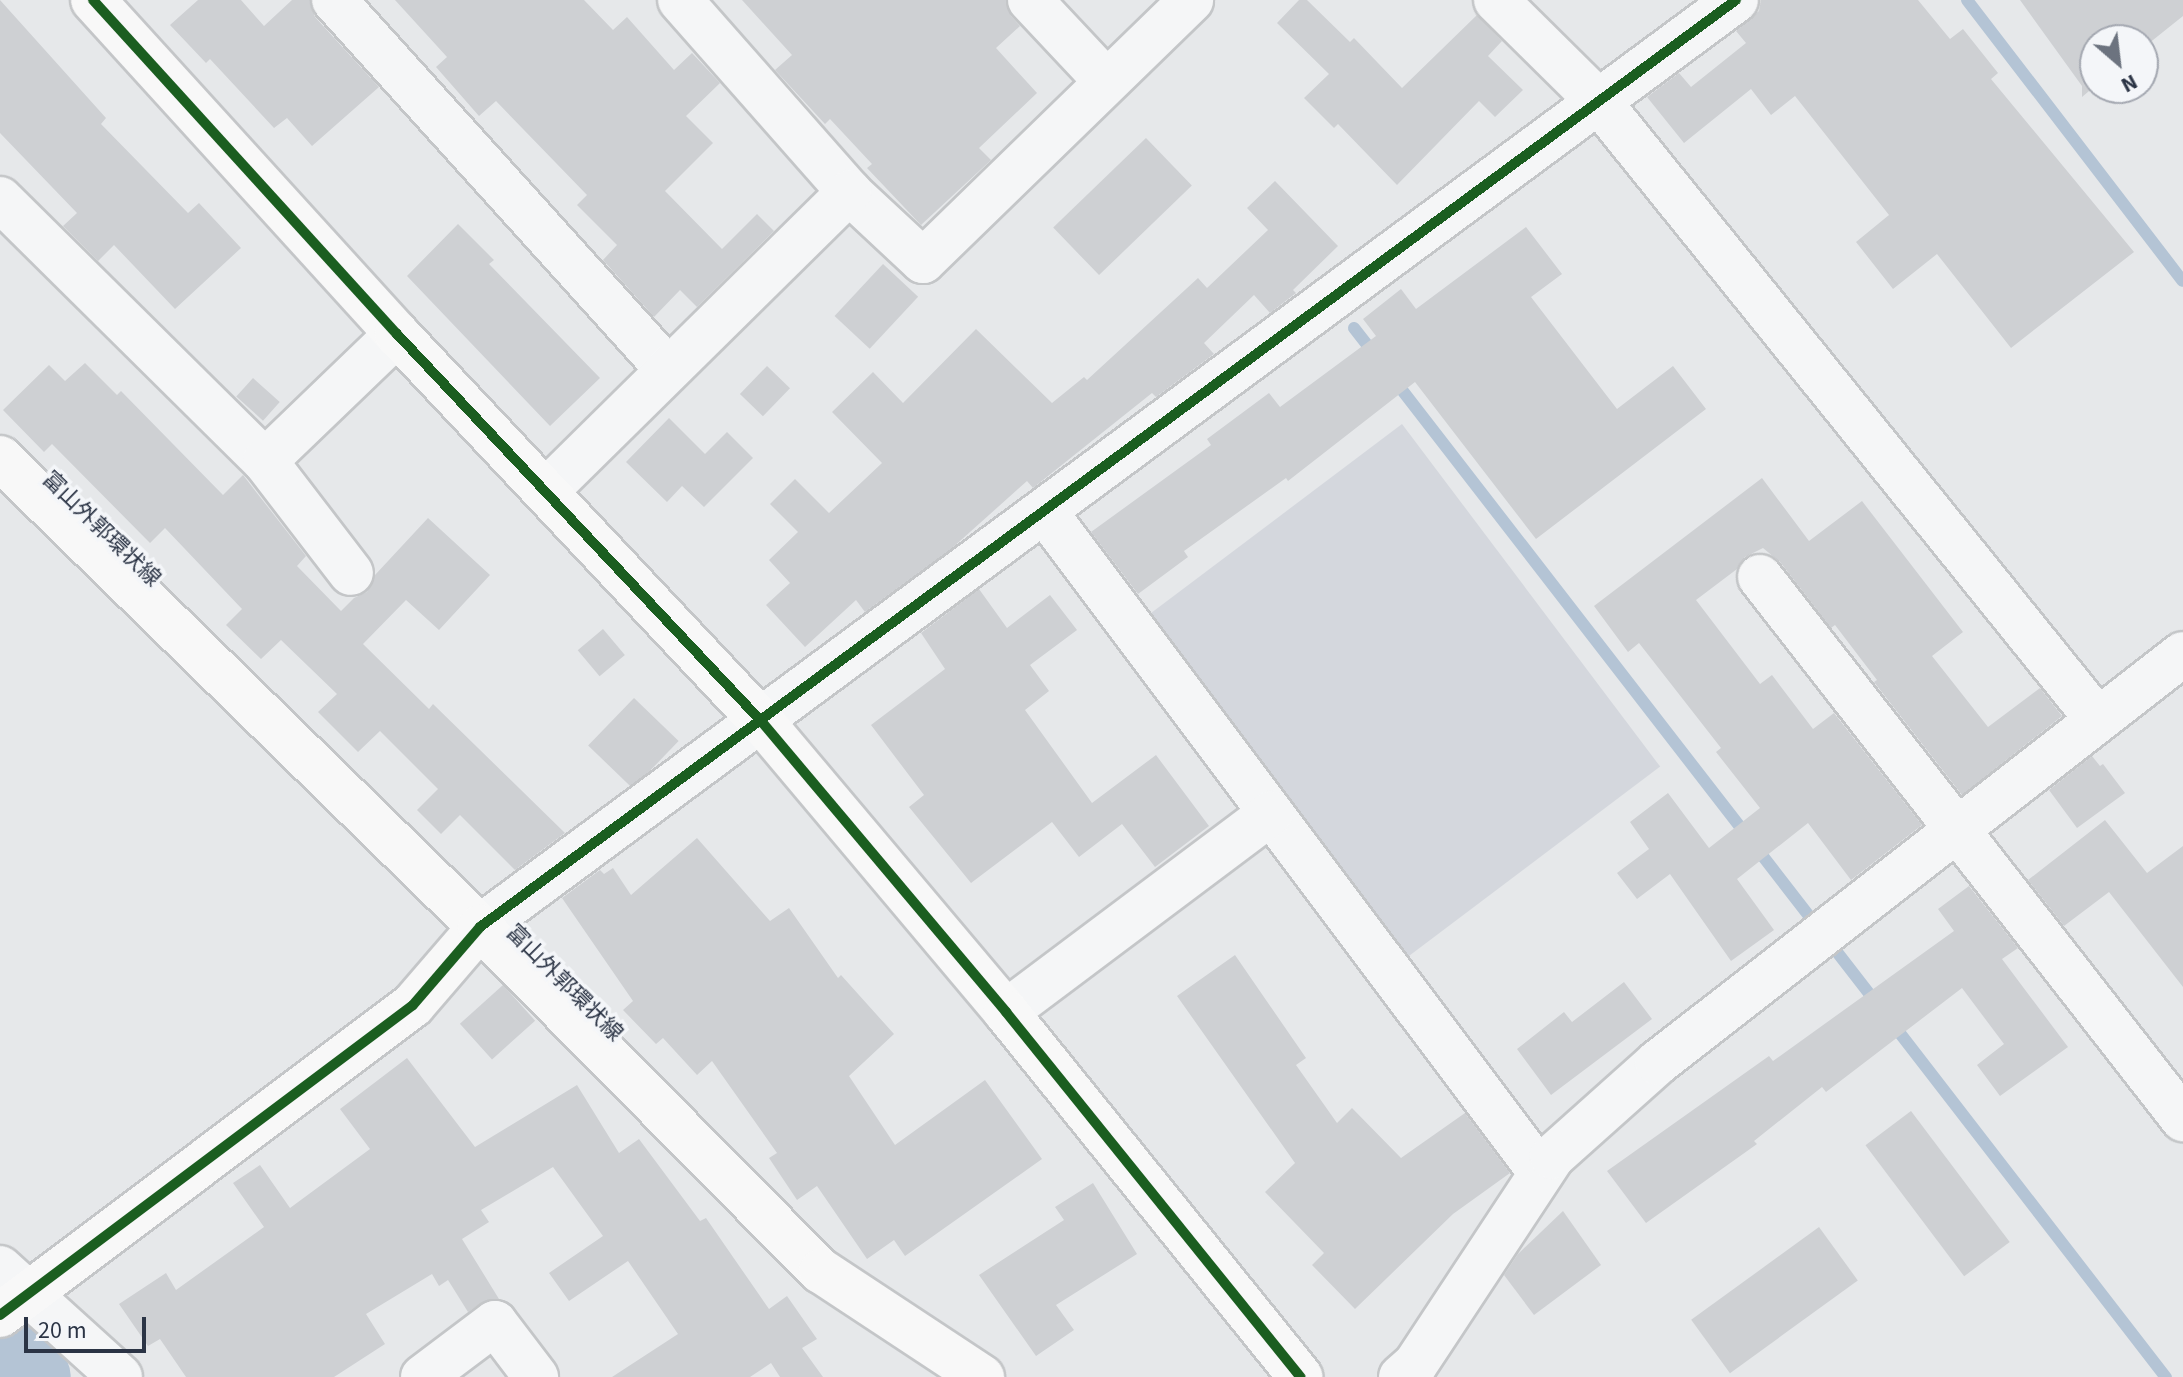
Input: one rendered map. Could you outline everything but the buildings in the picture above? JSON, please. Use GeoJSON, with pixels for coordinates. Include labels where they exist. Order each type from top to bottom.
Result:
{"type":"FeatureCollection","features":[{"type":"Feature","properties":{"kind":"street"},"geometry":{"type":"LineString","coordinates":[[93,0],[397,334],[762,722],[1006,1012],[1300,1377]]}},
{"type":"Feature","properties":{"kind":"street"},"geometry":{"type":"LineString","coordinates":[[334,0],[668,369]]}},
{"type":"Feature","properties":{"kind":"street"},"geometry":{"type":"LineString","coordinates":[[680,0],[849,192],[923,261],[1105,80],[1191,0]]}},
{"type":"Feature","properties":{"kind":"street"},"geometry":{"type":"LineString","coordinates":[[1030,0],[1105,80]]}},
{"type":"Feature","properties":{"kind":"street"},"geometry":{"type":"LineString","coordinates":[[1496,0],[1600,103],[2097,719]]}},
{"type":"Feature","properties":{"kind":"street"},"geometry":{"type":"LineString","coordinates":[[120,1377],[9,1293],[413,1005],[480,927],[762,722],[1736,0]]}},
{"type":"Feature","properties":{"kind":"street"},"geometry":{"type":"LineString","coordinates":[[546,491],[849,192]]}},
{"type":"Feature","properties":{"kind":"street"},"geometry":{"type":"LineString","coordinates":[[0,199],[265,461],[351,573]]}},
{"type":"Feature","properties":{"kind":"street"},"geometry":{"type":"LineString","coordinates":[[265,461],[397,334]]}},
{"type":"Feature","properties":{"kind":"street","name":"富山外郭環状線"},"geometry":{"type":"LineString","coordinates":[[0,458],[480,927],[821,1271],[982,1377]]}},
{"type":"Feature","properties":{"kind":"street"},"geometry":{"type":"LineString","coordinates":[[1045,512],[1541,1173]]}},
{"type":"Feature","properties":{"kind":"street"},"geometry":{"type":"LineString","coordinates":[[1760,577],[2183,1119]]}},
{"type":"Feature","properties":{"kind":"street"},"geometry":{"type":"LineString","coordinates":[[1401,1377],[1415,1365],[1552,1157],[1657,1063],[2183,654]]}},
{"type":"Feature","properties":{"kind":"street"},"geometry":{"type":"LineString","coordinates":[[1006,1012],[1271,813]]}},
{"type":"Feature","properties":{"kind":"street"},"geometry":{"type":"LineString","coordinates":[[423,1377],[495,1323],[536,1377]]}},
{"type":"Feature","properties":{"kind":"shaded area"},"geometry":{"type":"Polygon","coordinates":[[[1402,424],[1660,767],[1405,959],[1146,617],[1402,424]]]}},
{"type":"Feature","properties":{"kind":"waterway"},"geometry":{"type":"LineString","coordinates":[[1967,0],[2183,281]]}},
{"type":"Feature","properties":{"kind":"waterway"},"geometry":{"type":"LineString","coordinates":[[1354,328],[1374,354]]}},
{"type":"Feature","properties":{"kind":"waterway"},"geometry":{"type":"LineString","coordinates":[[1395,381],[1878,1005]]}},
{"type":"Feature","properties":{"kind":"waterway"},"geometry":{"type":"LineString","coordinates":[[1892,1023],[2166,1377]]}},
{"type":"Feature","properties":{"kind":"waterway"},"geometry":{"type":"LineString","coordinates":[[0,1345],[35,1377]]}},
{"type":"Feature","properties":{"kind":"cycle path"},"geometry":{"type":"LineString","coordinates":[[93,0],[397,334],[762,722],[1006,1012],[1300,1377]]}},
{"type":"Feature","properties":{"kind":"cycle path"},"geometry":{"type":"LineString","coordinates":[[0,1315],[413,1005],[480,927],[1736,0]]}}]}
